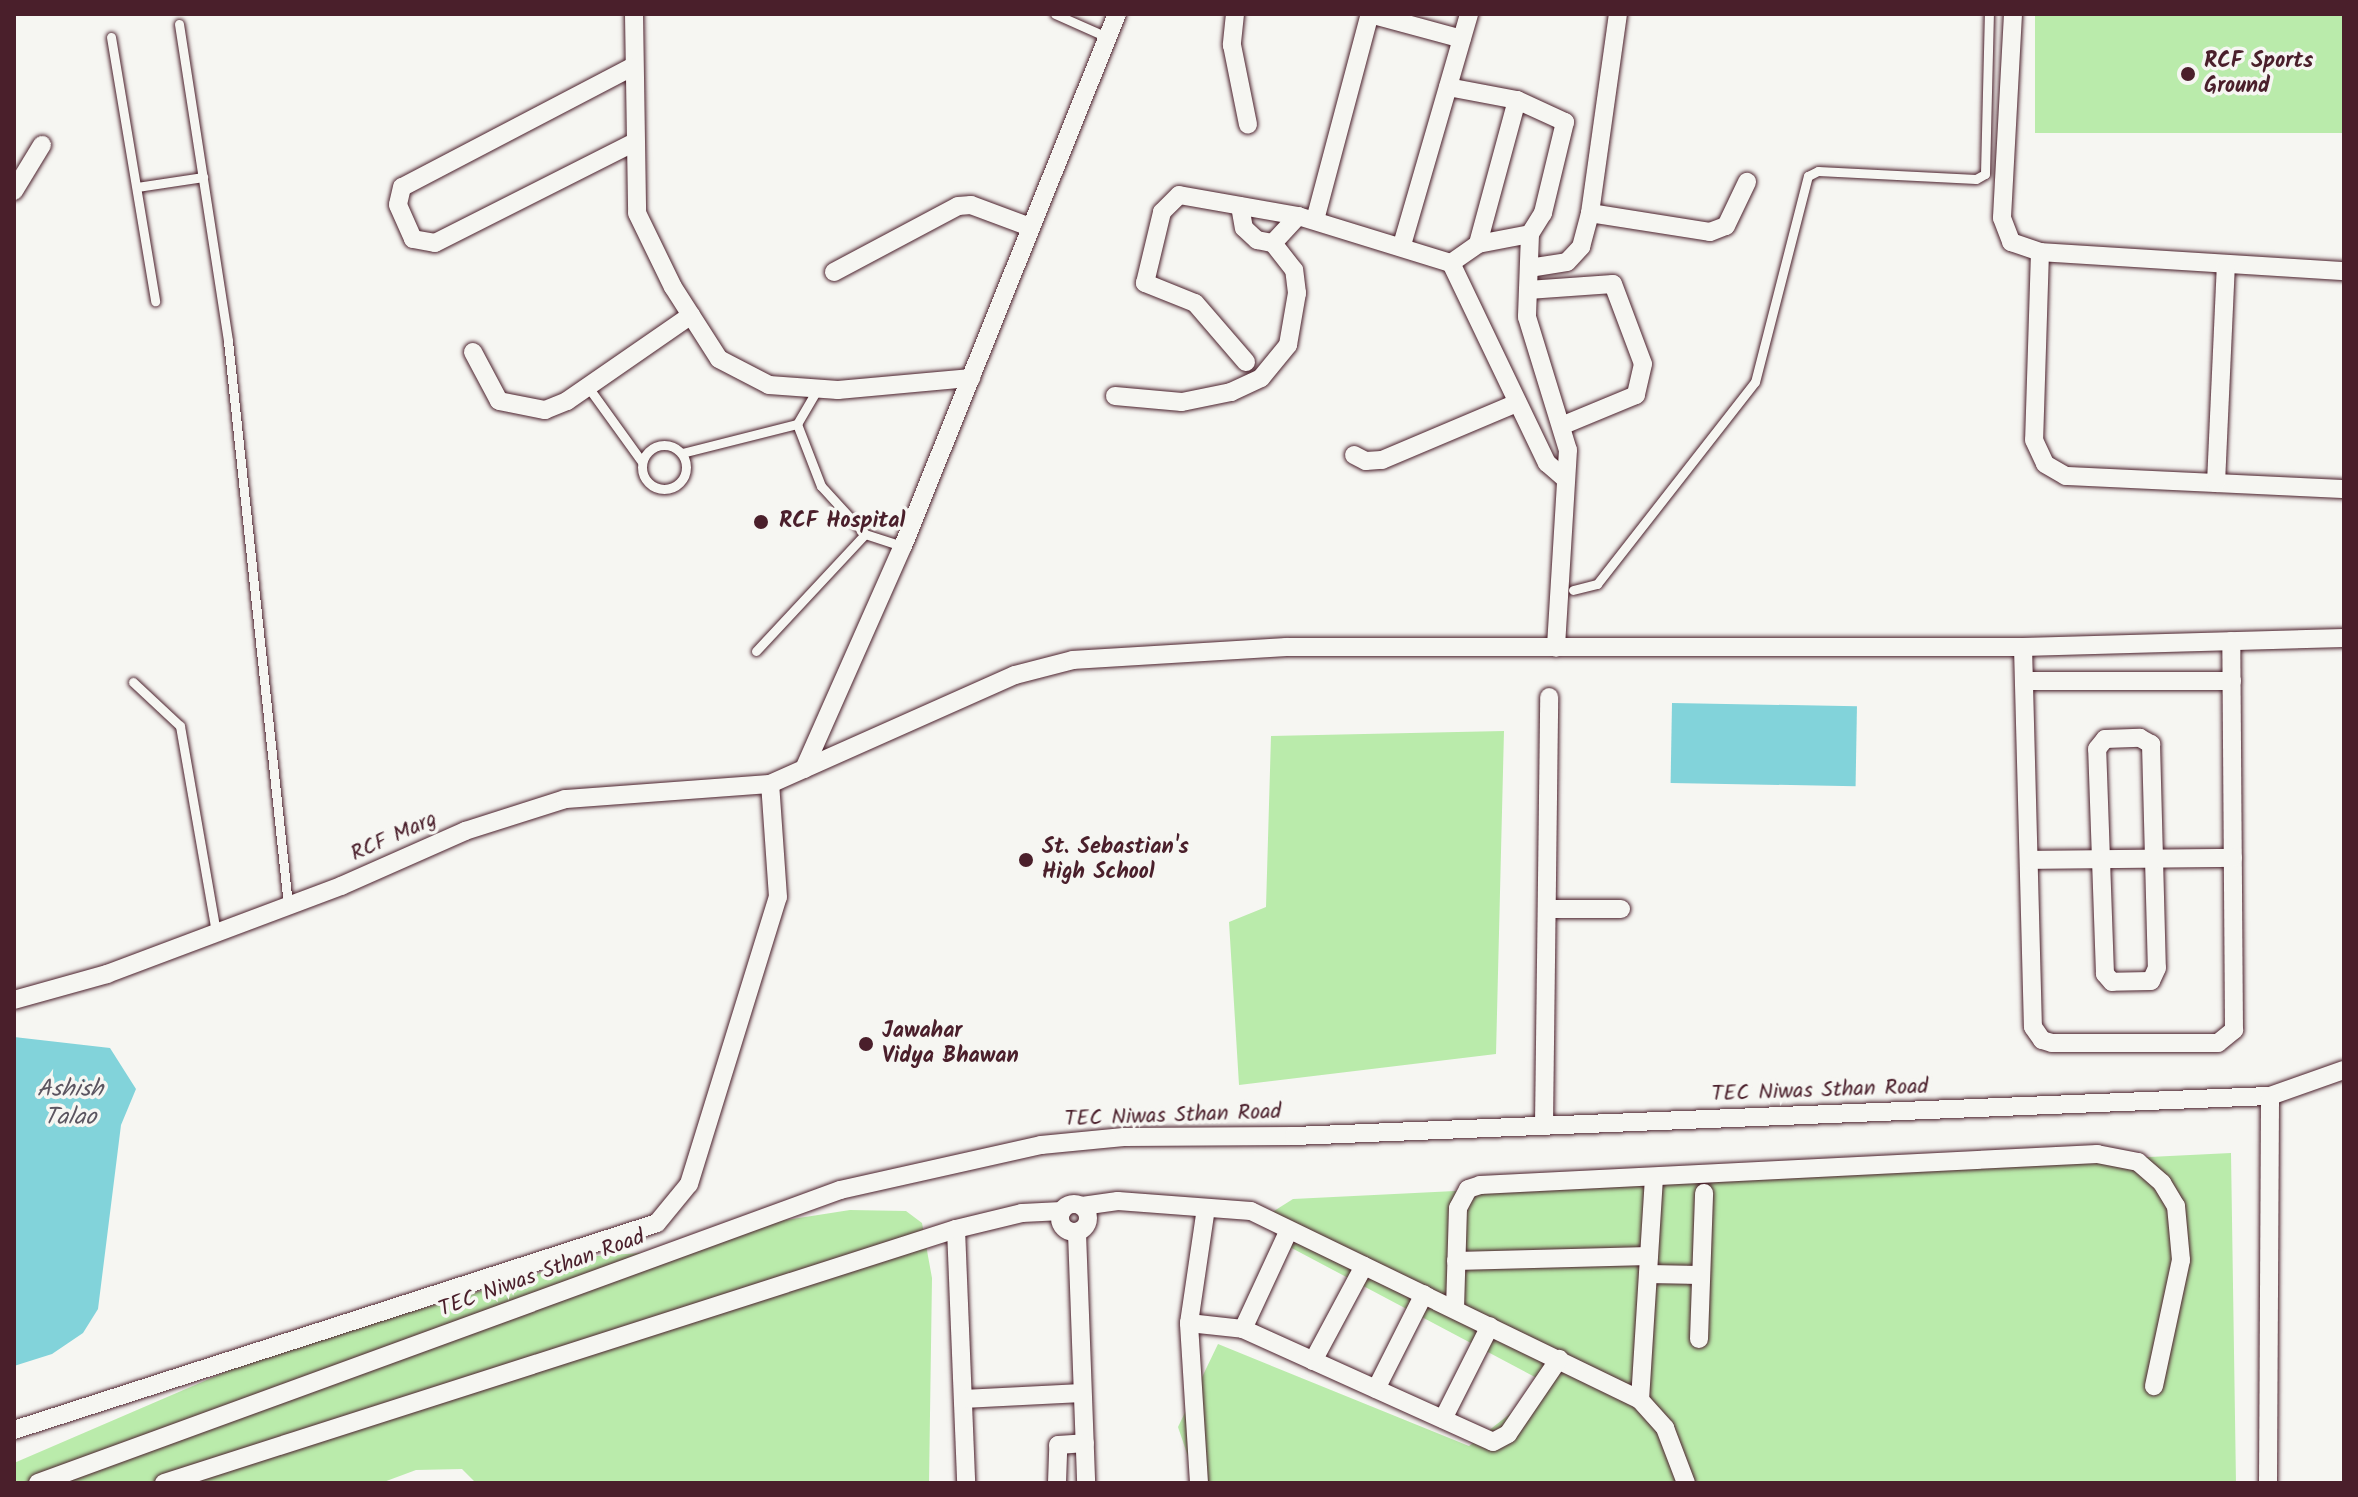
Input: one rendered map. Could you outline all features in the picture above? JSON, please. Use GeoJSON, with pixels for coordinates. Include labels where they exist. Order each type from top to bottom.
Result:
{"type":"FeatureCollection","features":[{"type":"Feature","properties":{"kind":"street"},"geometry":{"type":"LineString","coordinates":[[634,14],[632,67],[637,213],[691,315],[719,359],[769,385],[818,388],[971,378]]}},
{"type":"Feature","properties":{"kind":"street"},"geometry":{"type":"LineString","coordinates":[[804,769],[903,546],[1117,14]]}},
{"type":"Feature","properties":{"kind":"street"},"geometry":{"type":"LineString","coordinates":[[1235,14],[1232,45],[1248,124]]}},
{"type":"Feature","properties":{"kind":"street"},"geometry":{"type":"LineString","coordinates":[[1273,243],[1306,218],[1370,14],[1462,39]]}},
{"type":"Feature","properties":{"kind":"street"},"geometry":{"type":"LineString","coordinates":[[1402,245],[1469,14]]}},
{"type":"Feature","properties":{"kind":"street"},"geometry":{"type":"LineString","coordinates":[[1529,268],[1567,262],[1581,247],[1590,213],[1618,14]]}},
{"type":"Feature","properties":{"kind":"street"},"geometry":{"type":"LineString","coordinates":[[2013,14],[2002,218],[2011,242],[2040,252],[2344,271]]}},
{"type":"Feature","properties":{"kind":"street"},"geometry":{"type":"LineString","coordinates":[[632,67],[402,187],[398,205],[413,239],[435,243],[635,142]]}},
{"type":"Feature","properties":{"kind":"street"},"geometry":{"type":"LineString","coordinates":[[1448,87],[1517,100],[1565,122],[1543,213],[1530,234],[1528,290],[1532,340],[1568,450],[1563,477],[1556,648]]}},
{"type":"Feature","properties":{"kind":"street"},"geometry":{"type":"LineString","coordinates":[[1478,244],[1517,100]]}},
{"type":"Feature","properties":{"kind":"street"},"geometry":{"type":"LineString","coordinates":[[14,191],[42,145]]}},
{"type":"Feature","properties":{"kind":"street"},"geometry":{"type":"LineString","coordinates":[[1590,213],[1710,232],[1733,218],[1747,182]]}},
{"type":"Feature","properties":{"kind":"street"},"geometry":{"type":"LineString","coordinates":[[1246,362],[1195,303],[1145,283],[1144,271],[1170,200],[1179,195],[1306,218],[1402,245],[1451,263],[1547,463],[1563,477]]}},
{"type":"Feature","properties":{"kind":"street"},"geometry":{"type":"LineString","coordinates":[[834,272],[958,206],[971,205],[1030,227]]}},
{"type":"Feature","properties":{"kind":"street"},"geometry":{"type":"LineString","coordinates":[[1115,396],[1182,402],[1242,386],[1261,378],[1271,360],[1288,345],[1297,293],[1294,270],[1273,243],[1257,240],[1244,228],[1240,206]]}},
{"type":"Feature","properties":{"kind":"street"},"geometry":{"type":"LineString","coordinates":[[1451,263],[1478,244],[1530,234]]}},
{"type":"Feature","properties":{"kind":"street"},"geometry":{"type":"LineString","coordinates":[[2040,252],[2034,440],[2045,464],[2066,476],[2344,489]]}},
{"type":"Feature","properties":{"kind":"street"},"geometry":{"type":"LineString","coordinates":[[2216,483],[2226,264]]}},
{"type":"Feature","properties":{"kind":"street"},"geometry":{"type":"LineString","coordinates":[[1528,290],[1613,284],[1643,364],[1636,395],[1561,426]]}},
{"type":"Feature","properties":{"kind":"street"},"geometry":{"type":"LineString","coordinates":[[473,352],[499,401],[519,409],[545,410],[588,387],[691,315]]}},
{"type":"Feature","properties":{"kind":"street"},"geometry":{"type":"LineString","coordinates":[[1246,362],[1271,360]]}},
{"type":"Feature","properties":{"kind":"street"},"geometry":{"type":"LineString","coordinates":[[1242,386],[1240,373],[1246,362]]}},
{"type":"Feature","properties":{"kind":"street"},"geometry":{"type":"LineString","coordinates":[[1354,455],[1366,461],[1382,460],[1517,403]]}},
{"type":"Feature","properties":{"kind":"street","name":"RCF Marg"},"geometry":{"type":"LineString","coordinates":[[14,1000],[107,974],[288,905],[465,831],[565,799],[770,784],[1015,675],[1073,660],[1286,647],[2023,647],[2344,638]]}},
{"type":"Feature","properties":{"kind":"street"},"geometry":{"type":"LineString","coordinates":[[2023,647],[2033,1027],[2042,1040],[2218,1043],[2234,1030],[2231,641]]}},
{"type":"Feature","properties":{"kind":"street"},"geometry":{"type":"LineString","coordinates":[[2024,681],[2232,681]]}},
{"type":"Feature","properties":{"kind":"street"},"geometry":{"type":"LineString","coordinates":[[1544,1125],[1549,697]]}},
{"type":"Feature","properties":{"kind":"street"},"geometry":{"type":"LineString","coordinates":[[2140,738],[2151,744],[2156,975],[2151,981],[2112,982],[2105,974],[2103,859],[2097,749],[2105,739],[2140,738]]}},
{"type":"Feature","properties":{"kind":"street"},"geometry":{"type":"LineString","coordinates":[[14,1430],[657,1223],[689,1184],[778,897],[770,784]]}},
{"type":"Feature","properties":{"kind":"street"},"geometry":{"type":"LineString","coordinates":[[2029,860],[2233,858]]}},
{"type":"Feature","properties":{"kind":"street"},"geometry":{"type":"LineString","coordinates":[[1547,909],[1621,909]]}},
{"type":"Feature","properties":{"kind":"street","name":"TEC Niwas Sthan Road"},"geometry":{"type":"LineString","coordinates":[[38,1483],[840,1190],[1041,1145],[1124,1137],[1544,1125],[2270,1096],[2344,1070]]}},
{"type":"Feature","properties":{"kind":"street"},"geometry":{"type":"LineString","coordinates":[[2268,1483],[2270,1096]]}},
{"type":"Feature","properties":{"kind":"street"},"geometry":{"type":"LineString","coordinates":[[1455,1309],[1458,1208],[1468,1189],[2097,1154],[2138,1162],[2162,1183],[2176,1206],[2181,1260],[2154,1386]]}},
{"type":"Feature","properties":{"kind":"street"},"geometry":{"type":"LineString","coordinates":[[1640,1400],[1654,1178]]}},
{"type":"Feature","properties":{"kind":"street"},"geometry":{"type":"LineString","coordinates":[[1699,1339],[1704,1193]]}},
{"type":"Feature","properties":{"kind":"street"},"geometry":{"type":"LineString","coordinates":[[164,1483],[956,1229],[1022,1213],[1062,1211],[1073,1204],[1082,1206],[1118,1201],[1251,1211],[1559,1359],[1640,1400],[1665,1428],[1686,1483]]}},
{"type":"Feature","properties":{"kind":"street"},"geometry":{"type":"LineString","coordinates":[[1082,1206],[1089,1219],[1077,1233],[1086,1483]]}},
{"type":"Feature","properties":{"kind":"street"},"geometry":{"type":"LineString","coordinates":[[1199,1483],[1189,1323],[1206,1208]]}},
{"type":"Feature","properties":{"kind":"street"},"geometry":{"type":"LineString","coordinates":[[1062,1211],[1064,1229],[1077,1233]]}},
{"type":"Feature","properties":{"kind":"street"},"geometry":{"type":"LineString","coordinates":[[956,1229],[966,1483]]}},
{"type":"Feature","properties":{"kind":"street"},"geometry":{"type":"LineString","coordinates":[[1243,1329],[1289,1230]]}},
{"type":"Feature","properties":{"kind":"street"},"geometry":{"type":"LineString","coordinates":[[1456,1261],[1648,1265],[1701,1275]]}},
{"type":"Feature","properties":{"kind":"street"},"geometry":{"type":"LineString","coordinates":[[1313,1361],[1364,1266]]}},
{"type":"Feature","properties":{"kind":"street"},"geometry":{"type":"LineString","coordinates":[[1376,1389],[1424,1294]]}},
{"type":"Feature","properties":{"kind":"street"},"geometry":{"type":"LineString","coordinates":[[1189,1323],[1243,1329],[1499,1441],[1559,1359]]}},
{"type":"Feature","properties":{"kind":"street"},"geometry":{"type":"LineString","coordinates":[[1443,1419],[1490,1326]]}},
{"type":"Feature","properties":{"kind":"street"},"geometry":{"type":"LineString","coordinates":[[963,1399],[1082,1393]]}},
{"type":"Feature","properties":{"kind":"street"},"geometry":{"type":"LineString","coordinates":[[1057,1483],[1058,1445],[1085,1443]]}},
{"type":"Feature","properties":{"kind":"lane"},"geometry":{"type":"LineString","coordinates":[[1055,14],[1107,37]]}},
{"type":"Feature","properties":{"kind":"lane"},"geometry":{"type":"LineString","coordinates":[[1573,590],[1597,584],[1755,382],[1808,176],[1818,171],[1976,179],[1985,174],[1989,14]]}},
{"type":"Feature","properties":{"kind":"lane"},"geometry":{"type":"LineString","coordinates":[[179,24],[228,341],[288,905]]}},
{"type":"Feature","properties":{"kind":"lane"},"geometry":{"type":"LineString","coordinates":[[111,37],[155,301]]}},
{"type":"Feature","properties":{"kind":"lane"},"geometry":{"type":"LineString","coordinates":[[137,187],[203,177]]}},
{"type":"Feature","properties":{"kind":"lane"},"geometry":{"type":"LineString","coordinates":[[588,387],[642,462],[648,483],[670,489],[686,474],[682,453],[670,445],[656,446],[642,462]]}},
{"type":"Feature","properties":{"kind":"lane"},"geometry":{"type":"LineString","coordinates":[[682,453],[797,424],[818,388]]}},
{"type":"Feature","properties":{"kind":"lane"},"geometry":{"type":"LineString","coordinates":[[797,424],[821,486],[865,534],[903,546]]}},
{"type":"Feature","properties":{"kind":"lane"},"geometry":{"type":"LineString","coordinates":[[756,651],[865,534]]}},
{"type":"Feature","properties":{"kind":"lane"},"geometry":{"type":"LineString","coordinates":[[133,682],[180,726],[216,932]]}},
{"type":"Feature","properties":{"kind":"green space","name":"RCF Sports Ground"},"geometry":{"type":"Polygon","coordinates":[[[2035,14],[2344,14],[2344,133],[2035,133],[2035,14]]]}},
{"type":"Feature","properties":{"kind":"green space"},"geometry":{"type":"Polygon","coordinates":[[[1504,731],[1496,1054],[1239,1085],[1229,922],[1266,907],[1271,736],[1504,731]]]}},
{"type":"Feature","properties":{"kind":"green space"},"geometry":{"type":"Polygon","coordinates":[[[2231,1153],[2236,1483],[1197,1483],[1178,1427],[1218,1344],[1469,1446],[1548,1384],[1286,1245],[1266,1216],[1293,1199],[2231,1153]]]}},
{"type":"Feature","properties":{"kind":"green space"},"geometry":{"type":"Polygon","coordinates":[[[850,1210],[906,1211],[922,1223],[932,1278],[929,1483],[476,1483],[462,1469],[416,1470],[381,1483],[14,1483],[14,1463],[258,1358],[596,1256],[670,1251],[741,1227],[850,1210]]]}},
{"type":"Feature","properties":{"kind":"water"},"geometry":{"type":"Polygon","coordinates":[[[1672,703],[1857,706],[1856,786],[1671,783],[1672,703]]]}},
{"type":"Feature","properties":{"kind":"water","name":"Ashish Talao"},"geometry":{"type":"Polygon","coordinates":[[[14,1037],[110,1048],[136,1089],[121,1125],[98,1309],[83,1333],[52,1354],[14,1366],[14,1037]]]}},
{"type":"Feature","properties":{"kind":"place","name":"RCF Sports Ground"},"geometry":{"type":"Point","coordinates":[2188,74]}},
{"type":"Feature","properties":{"kind":"place","name":"RCF Hospital"},"geometry":{"type":"Point","coordinates":[761,522]}},
{"type":"Feature","properties":{"kind":"place","name":"St. Sebastian's High School"},"geometry":{"type":"Point","coordinates":[1026,860]}},
{"type":"Feature","properties":{"kind":"place","name":"Jawahar Vidya Bhawan"},"geometry":{"type":"Point","coordinates":[866,1044]}}]}
